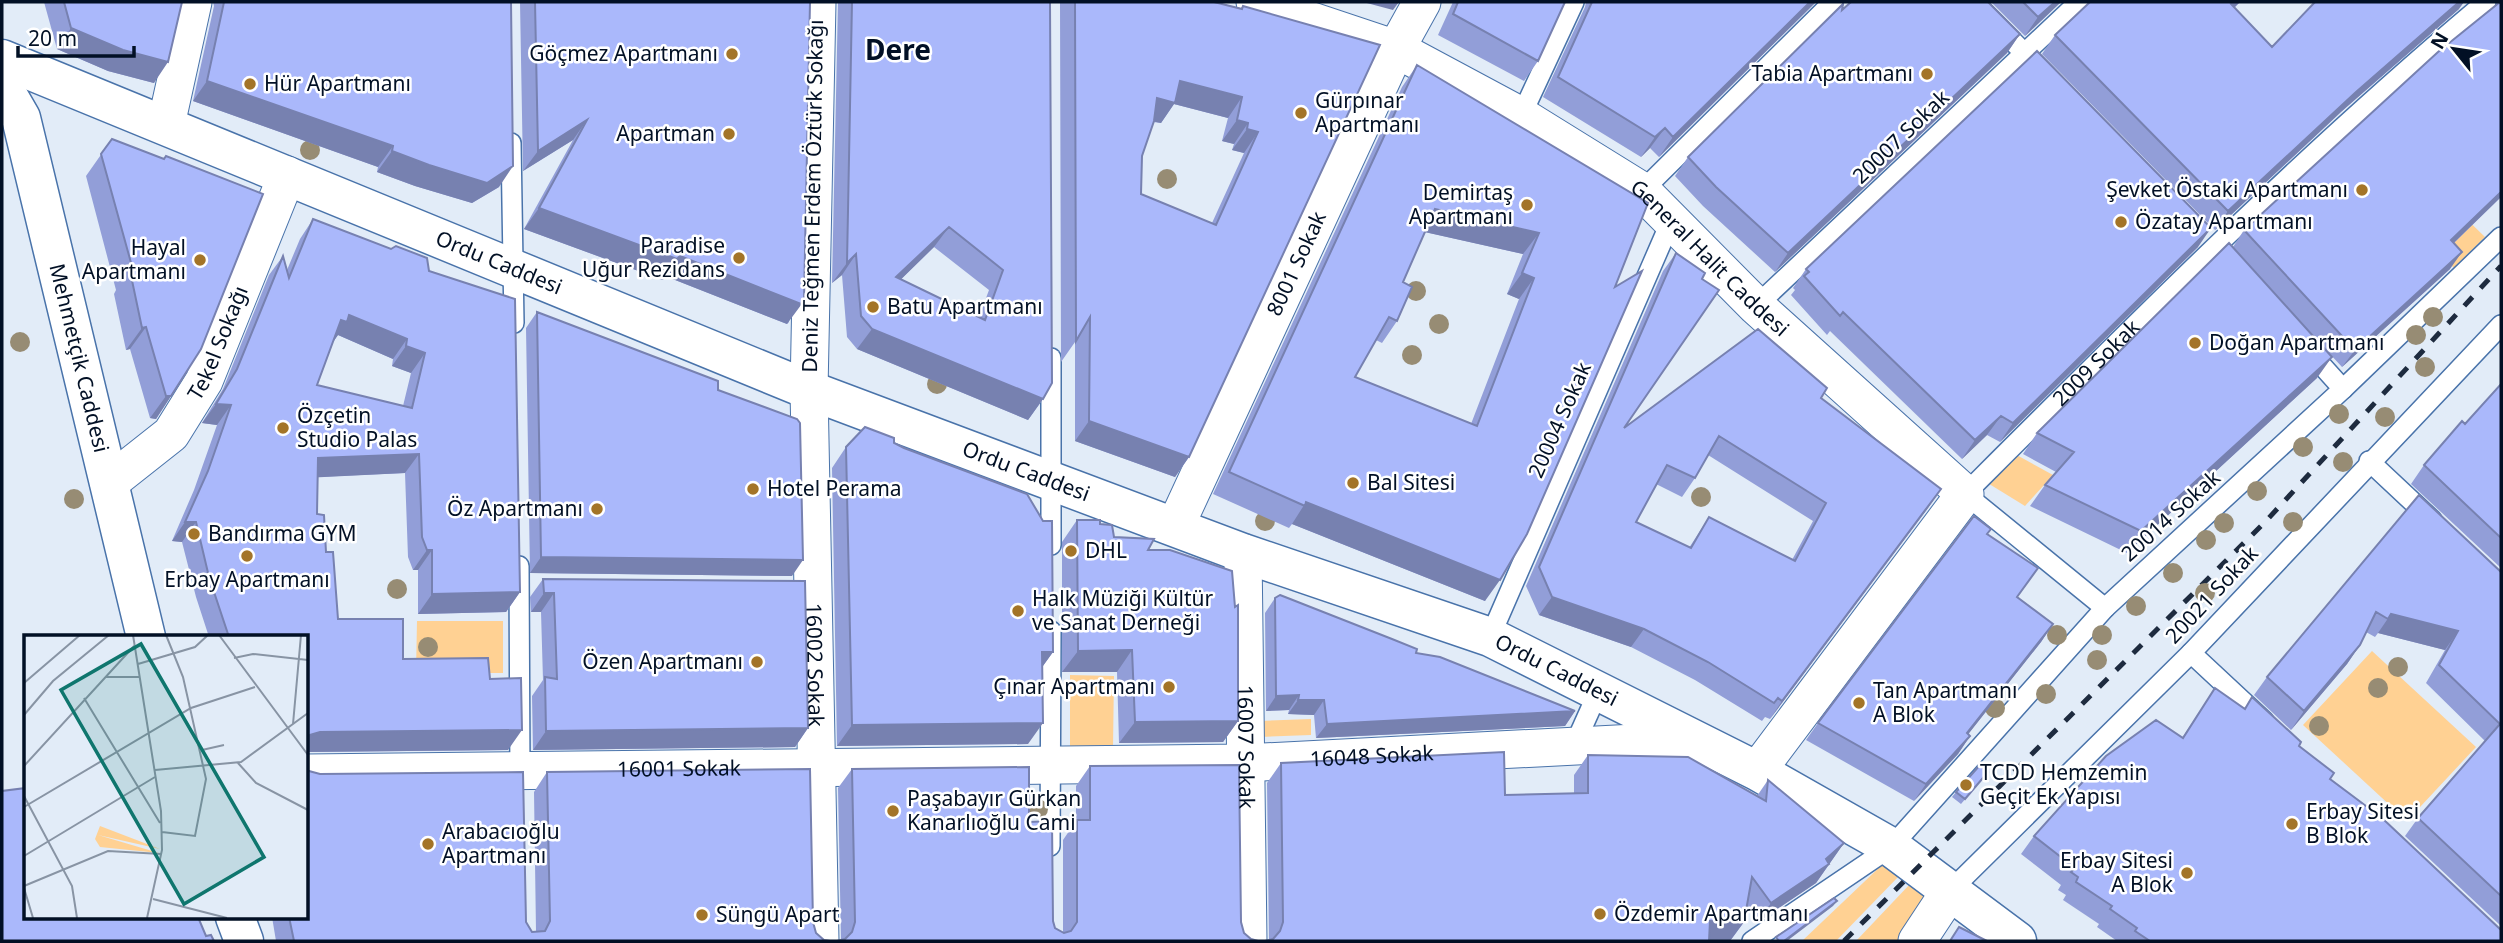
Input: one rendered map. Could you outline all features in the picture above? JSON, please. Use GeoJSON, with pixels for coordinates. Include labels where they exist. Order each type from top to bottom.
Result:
{"type":"FeatureCollection","features":[{"type":"Feature","properties":{"kind":"main road","name":"Mehmetçik Caddesi"},"geometry":{"type":"LineString","coordinates":[[2,36],[146,635]]}},
{"type":"Feature","properties":{"kind":"main road","name":"Ordu Caddesi"},"geometry":{"type":"LineString","coordinates":[[10,71],[166,125],[809,390],[1243,553],[1490,637],[1757,771],[1891,847],[2017,941]]}},
{"type":"Feature","properties":{"kind":"main road"},"geometry":{"type":"LineString","coordinates":[[235,918],[244,941]]}},
{"type":"Feature","properties":{"kind":"street"},"geometry":{"type":"LineString","coordinates":[[166,125],[193,2]]}},
{"type":"Feature","properties":{"kind":"street","name":"Deniz Teğmen Erdem Öztürk Sokağı"},"geometry":{"type":"LineString","coordinates":[[809,390],[817,2]]}},
{"type":"Feature","properties":{"kind":"street","name":"General Halit Caddesi"},"geometry":{"type":"LineString","coordinates":[[1255,2],[1396,49],[1521,116],[1642,191],[1756,306],[1965,494]]}},
{"type":"Feature","properties":{"kind":"street","name":"8001 Sokak"},"geometry":{"type":"LineString","coordinates":[[1175,527],[1396,49],[1422,2]]}},
{"type":"Feature","properties":{"kind":"street","name":"Tekel Sokağı"},"geometry":{"type":"LineString","coordinates":[[109,483],[171,434],[204,381],[287,175]]}},
{"type":"Feature","properties":{"kind":"street","name":"16002 Sokak"},"geometry":{"type":"LineString","coordinates":[[809,390],[806,588],[816,767],[820,941]]}},
{"type":"Feature","properties":{"kind":"street","name":"2009 Sokak"},"geometry":{"type":"LineString","coordinates":[[1757,771],[1965,494]]}},
{"type":"Feature","properties":{"kind":"street","name":"16007 Sokak"},"geometry":{"type":"LineString","coordinates":[[1243,553],[1248,941]]}},
{"type":"Feature","properties":{"kind":"street","name":"16048 Sokak"},"geometry":{"type":"LineString","coordinates":[[1049,767],[1244,763],[1693,740]]}},
{"type":"Feature","properties":{"kind":"street","name":"16001 Sokak"},"geometry":{"type":"LineString","coordinates":[[308,773],[520,784],[816,767],[1049,767]]}},
{"type":"Feature","properties":{"kind":"street"},"geometry":{"type":"LineString","coordinates":[[1917,941],[1950,891]]}},
{"type":"Feature","properties":{"kind":"lane"},"geometry":{"type":"LineString","coordinates":[[1521,116],[1574,2]]}},
{"type":"Feature","properties":{"kind":"lane"},"geometry":{"type":"LineString","coordinates":[[1642,191],[1832,2]]}},
{"type":"Feature","properties":{"kind":"lane"},"geometry":{"type":"LineString","coordinates":[[1974,2],[2061,91]]}},
{"type":"Feature","properties":{"kind":"lane","name":"20007 Sokak"},"geometry":{"type":"LineString","coordinates":[[1756,306],[2078,2]]}},
{"type":"Feature","properties":{"kind":"lane","name":"2009 Sokak"},"geometry":{"type":"LineString","coordinates":[[1965,494],[2209,241],[2486,2]]}},
{"type":"Feature","properties":{"kind":"lane"},"geometry":{"type":"LineString","coordinates":[[510,122],[514,337]]}},
{"type":"Feature","properties":{"kind":"lane","name":"20004 Sokak"},"geometry":{"type":"LineString","coordinates":[[1490,637],[1671,221]]}},
{"type":"Feature","properties":{"kind":"lane","name":"20014 Sokak"},"geometry":{"type":"LineString","coordinates":[[1752,941],[1891,847],[2105,608],[2343,389],[2501,237]]}},
{"type":"Feature","properties":{"kind":"lane"},"geometry":{"type":"LineString","coordinates":[[2209,241],[2232,266]]}},
{"type":"Feature","properties":{"kind":"lane","name":"20021 Sokak"},"geometry":{"type":"LineString","coordinates":[[1950,891],[2191,653],[2501,325]]}},
{"type":"Feature","properties":{"kind":"lane"},"geometry":{"type":"LineString","coordinates":[[1051,333],[1051,563]]}},
{"type":"Feature","properties":{"kind":"lane"},"geometry":{"type":"LineString","coordinates":[[2297,338],[2343,389]]}},
{"type":"Feature","properties":{"kind":"lane"},"geometry":{"type":"LineString","coordinates":[[2370,461],[2451,537]]}},
{"type":"Feature","properties":{"kind":"lane","name":"General Halit Caddesi"},"geometry":{"type":"LineString","coordinates":[[1965,494],[2105,608]]}},
{"type":"Feature","properties":{"kind":"lane"},"geometry":{"type":"LineString","coordinates":[[519,544],[526,585],[520,784]]}},
{"type":"Feature","properties":{"kind":"lane"},"geometry":{"type":"LineString","coordinates":[[1051,617],[1051,861]]}},
{"type":"Feature","properties":{"kind":"lane"},"geometry":{"type":"LineString","coordinates":[[2191,653],[2280,736]]}},
{"type":"Feature","properties":{"kind":"lane"},"geometry":{"type":"LineString","coordinates":[[1574,746],[1599,690]]}},
{"type":"Feature","properties":{"kind":"shaded area"},"geometry":{"type":"Polygon","coordinates":[[[2446,199],[2485,237],[2454,268],[2416,231],[2446,199]]]}},
{"type":"Feature","properties":{"kind":"shaded area"},"geometry":{"type":"Polygon","coordinates":[[[2013,453],[2053,475],[2025,506],[1986,482],[2013,453]]]}},
{"type":"Feature","properties":{"kind":"shaded area"},"geometry":{"type":"Polygon","coordinates":[[[417,621],[503,621],[503,673],[416,673],[417,621]]]}},
{"type":"Feature","properties":{"kind":"shaded area"},"geometry":{"type":"Polygon","coordinates":[[[2372,651],[2476,747],[2407,821],[2303,725],[2372,651]]]}},
{"type":"Feature","properties":{"kind":"shaded area"},"geometry":{"type":"Polygon","coordinates":[[[1070,675],[1114,676],[1113,747],[1070,746],[1070,675]]]}},
{"type":"Feature","properties":{"kind":"shaded area"},"geometry":{"type":"Polygon","coordinates":[[[1311,719],[1311,735],[1260,737],[1260,721],[1311,719]]]}},
{"type":"Feature","properties":{"kind":"shaded area"},"geometry":{"type":"Polygon","coordinates":[[[1884,863],[1900,875],[1836,941],[1802,941],[1884,863]]]}},
{"type":"Feature","properties":{"kind":"shaded area"},"geometry":{"type":"Polygon","coordinates":[[[1911,883],[1932,898],[1905,941],[1856,941],[1911,883]]]}},
{"type":"Feature","properties":{"kind":"building"},"geometry":{"type":"Polygon","coordinates":[[[64,2],[182,2],[168,62],[123,50],[71,28],[64,2]]]}},
{"type":"Feature","properties":{"kind":"building"},"geometry":{"type":"Polygon","coordinates":[[[224,2],[511,2],[513,166],[487,183],[429,165],[392,151],[393,146],[207,81],[224,2]]]}},
{"type":"Feature","properties":{"kind":"building"},"geometry":{"type":"Polygon","coordinates":[[[535,2],[810,2],[804,301],[801,304],[680,256],[677,259],[539,208],[587,120],[538,151],[535,2]]]}},
{"type":"Feature","properties":{"kind":"building"},"geometry":{"type":"Polygon","coordinates":[[[852,2],[1050,2],[1052,383],[1043,399],[872,329],[861,316],[856,254],[847,263],[852,2]],[[949,227],[896,277],[985,320],[1003,270],[949,227]]]}},
{"type":"Feature","properties":{"kind":"building"},"geometry":{"type":"Polygon","coordinates":[[[1075,2],[1214,2],[1242,9],[1243,6],[1380,45],[1189,457],[1089,421],[1090,317],[1076,341],[1075,2]],[[1180,81],[1175,103],[1157,98],[1154,121],[1142,156],[1141,194],[1216,225],[1258,132],[1247,129],[1248,123],[1237,120],[1242,97],[1180,81]]]}},
{"type":"Feature","properties":{"kind":"building"},"geometry":{"type":"Polygon","coordinates":[[[1458,2],[1565,2],[1538,61],[1453,14],[1458,2]]]}},
{"type":"Feature","properties":{"kind":"building"},"geometry":{"type":"Polygon","coordinates":[[[1592,2],[1810,2],[1673,137],[1665,128],[1655,137],[1558,77],[1592,2]]]}},
{"type":"Feature","properties":{"kind":"building"},"geometry":{"type":"Polygon","coordinates":[[[1851,2],[1988,2],[2020,34],[1788,253],[1716,187],[1688,157],[1843,4],[1842,10],[1851,2]]]}},
{"type":"Feature","properties":{"kind":"building"},"geometry":{"type":"Polygon","coordinates":[[[2023,2],[2055,2],[2038,17],[2023,2]]]}},
{"type":"Feature","properties":{"kind":"building"},"geometry":{"type":"Polygon","coordinates":[[[2090,2],[2234,2],[2231,4],[2272,47],[2315,2],[2459,2],[2356,92],[2228,211],[2055,35],[2090,2]]]}},
{"type":"Feature","properties":{"kind":"building"},"geometry":{"type":"Polygon","coordinates":[[[2500,2],[2501,192],[2451,240],[2462,252],[2355,350],[2244,230],[2438,52],[2500,2]]]}},
{"type":"Feature","properties":{"kind":"building"},"geometry":{"type":"Polygon","coordinates":[[[2037,51],[2211,228],[2013,423],[2001,416],[1975,440],[1843,312],[1840,316],[1804,276],[1809,272],[1806,269],[2037,51]]]}},
{"type":"Feature","properties":{"kind":"building"},"geometry":{"type":"Polygon","coordinates":[[[1417,65],[1648,203],[1615,287],[1642,271],[1527,534],[1500,580],[1306,502],[1305,506],[1229,472],[1417,65]],[[1435,209],[1403,282],[1412,287],[1397,321],[1389,317],[1355,377],[1477,426],[1534,278],[1522,273],[1539,233],[1435,209]]]}},
{"type":"Feature","properties":{"kind":"building"},"geometry":{"type":"Polygon","coordinates":[[[112,139],[164,159],[166,156],[263,194],[201,349],[171,396],[166,396],[146,327],[142,328],[130,271],[133,270],[101,154],[112,139]]]}},
{"type":"Feature","properties":{"kind":"building"},"geometry":{"type":"Polygon","coordinates":[[[313,219],[391,249],[396,246],[427,258],[429,271],[515,299],[520,592],[432,594],[432,550],[427,550],[422,537],[419,454],[318,458],[317,514],[324,515],[326,552],[333,552],[338,619],[403,619],[403,659],[488,658],[490,679],[521,678],[522,730],[320,732],[308,736],[308,635],[228,635],[209,577],[196,522],[185,522],[208,471],[231,405],[216,404],[237,369],[283,256],[289,278],[313,219]],[[349,315],[347,322],[341,320],[317,385],[412,408],[425,353],[406,346],[407,339],[349,315]]]}},
{"type":"Feature","properties":{"kind":"building"},"geometry":{"type":"Polygon","coordinates":[[[2229,243],[2332,357],[2141,531],[2045,485],[2074,452],[2037,433],[2229,243]]]}},
{"type":"Feature","properties":{"kind":"building"},"geometry":{"type":"Polygon","coordinates":[[[1676,253],[1705,273],[1702,279],[1719,290],[1624,428],[1758,329],[1827,388],[1821,398],[1941,489],[1782,701],[1778,698],[1774,703],[1708,662],[1644,629],[1552,597],[1539,567],[1676,253]],[[1719,436],[1695,478],[1667,465],[1636,522],[1691,548],[1709,517],[1795,561],[1826,503],[1719,436]]]}},
{"type":"Feature","properties":{"kind":"building"},"geometry":{"type":"Polygon","coordinates":[[[537,312],[718,381],[718,390],[797,419],[800,423],[803,560],[541,557],[537,312]]]}},
{"type":"Feature","properties":{"kind":"building"},"geometry":{"type":"Polygon","coordinates":[[[2501,384],[2501,538],[2424,465],[2462,421],[2465,424],[2501,384]]]}},
{"type":"Feature","properties":{"kind":"building"},"geometry":{"type":"Polygon","coordinates":[[[865,427],[894,438],[894,443],[904,448],[1027,494],[1043,521],[1052,521],[1053,652],[1042,652],[1043,723],[852,725],[846,447],[865,427]]]}},
{"type":"Feature","properties":{"kind":"building"},"geometry":{"type":"Polygon","coordinates":[[[2419,495],[2501,572],[2501,896],[2418,818],[2500,724],[2439,665],[2458,631],[2391,614],[2388,619],[2376,612],[2360,645],[2304,711],[2267,677],[2419,495]]]}},
{"type":"Feature","properties":{"kind":"building"},"geometry":{"type":"Polygon","coordinates":[[[1974,516],[1991,529],[1987,534],[2038,568],[2017,597],[2053,624],[1967,733],[1970,736],[1926,784],[1818,723],[1974,516]]]}},
{"type":"Feature","properties":{"kind":"building"},"geometry":{"type":"Polygon","coordinates":[[[1077,520],[1100,520],[1100,524],[1112,525],[1114,537],[1154,539],[1148,550],[1170,550],[1232,571],[1235,607],[1238,605],[1238,721],[1135,722],[1132,650],[1078,651],[1077,520]]]}},
{"type":"Feature","properties":{"kind":"building"},"geometry":{"type":"Polygon","coordinates":[[[543,579],[805,581],[808,728],[546,731],[545,677],[557,679],[554,593],[544,593],[543,579]]]}},
{"type":"Feature","properties":{"kind":"building"},"geometry":{"type":"Polygon","coordinates":[[[1280,595],[1417,649],[1416,653],[1440,657],[1575,711],[1327,724],[1324,700],[1298,700],[1299,695],[1276,696],[1275,598],[1280,595]]]}},
{"type":"Feature","properties":{"kind":"building"},"geometry":{"type":"Polygon","coordinates":[[[2215,688],[2245,709],[2252,697],[2301,742],[2299,746],[2334,773],[2330,779],[2382,818],[2501,930],[2501,941],[2150,941],[2110,909],[2112,906],[2076,882],[2078,877],[2071,872],[2075,868],[2034,836],[2106,756],[2156,720],[2183,738],[2215,688]]]}},
{"type":"Feature","properties":{"kind":"building"},"geometry":{"type":"Polygon","coordinates":[[[1504,752],[1505,795],[1588,793],[1588,755],[1688,757],[1766,801],[1768,780],[1844,843],[1826,859],[1829,864],[1771,903],[1752,877],[1744,922],[1710,921],[1709,941],[1265,941],[1273,939],[1283,922],[1281,763],[1504,752]]]}},
{"type":"Feature","properties":{"kind":"building"},"geometry":{"type":"Polygon","coordinates":[[[1239,765],[1241,922],[1244,933],[1258,941],[837,941],[845,939],[852,932],[855,922],[852,769],[1029,767],[1029,822],[1052,821],[1053,921],[1055,928],[1064,933],[1071,931],[1077,922],[1077,820],[1090,820],[1090,766],[1239,765]]]}},
{"type":"Feature","properties":{"kind":"building"},"geometry":{"type":"Polygon","coordinates":[[[1980,765],[1988,772],[1965,799],[1956,792],[1980,765]]]}},
{"type":"Feature","properties":{"kind":"building"},"geometry":{"type":"Polygon","coordinates":[[[810,769],[813,922],[816,933],[824,940],[830,941],[294,941],[289,918],[308,918],[308,770],[320,774],[523,772],[526,922],[532,932],[545,931],[550,921],[547,772],[810,769]]]}},
{"type":"Feature","properties":{"kind":"building"},"geometry":{"type":"Polygon","coordinates":[[[24,788],[24,918],[198,918],[206,936],[211,935],[214,941],[2,941],[2,791],[24,788]]]}},
{"type":"Feature","properties":{"kind":"building"},"geometry":{"type":"Polygon","coordinates":[[[1834,898],[1837,901],[1784,941],[1779,941],[1776,937],[1834,898]]]}},
{"type":"Feature","properties":{"kind":"building"},"geometry":{"type":"Polygon","coordinates":[[[1959,927],[1987,941],[1950,941],[1959,927]]]}},
{"type":"Feature","properties":{"kind":"railway"},"geometry":{"type":"LineString","coordinates":[[1844,941],[2266,521],[2501,266]]}},
{"type":"Feature","properties":{"kind":"place","name":"Göçmez Apartmanı"},"geometry":{"type":"Point","coordinates":[732,54]}},
{"type":"Feature","properties":{"kind":"place","name":"Tabia Apartmanı"},"geometry":{"type":"Point","coordinates":[1927,74]}},
{"type":"Feature","properties":{"kind":"place","name":"Hür Apartmanı"},"geometry":{"type":"Point","coordinates":[250,84]}},
{"type":"Feature","properties":{"kind":"place","name":"Gürpınar Apartmanı"},"geometry":{"type":"Point","coordinates":[1301,113]}},
{"type":"Feature","properties":{"kind":"place","name":"Apartman"},"geometry":{"type":"Point","coordinates":[729,134]}},
{"type":"Feature","properties":{"kind":"place","name":"Şevket Östaki Apartmanı"},"geometry":{"type":"Point","coordinates":[2362,190]}},
{"type":"Feature","properties":{"kind":"place","name":"Demirtaş Apartmanı"},"geometry":{"type":"Point","coordinates":[1527,205]}},
{"type":"Feature","properties":{"kind":"place","name":"Özatay Apartmanı"},"geometry":{"type":"Point","coordinates":[2121,222]}},
{"type":"Feature","properties":{"kind":"place","name":"Paradise Uğur Rezidans"},"geometry":{"type":"Point","coordinates":[739,258]}},
{"type":"Feature","properties":{"kind":"place","name":"Hayal Apartmanı"},"geometry":{"type":"Point","coordinates":[200,260]}},
{"type":"Feature","properties":{"kind":"place","name":"Batu Apartmanı"},"geometry":{"type":"Point","coordinates":[873,307]}},
{"type":"Feature","properties":{"kind":"place","name":"Doğan Apartmanı"},"geometry":{"type":"Point","coordinates":[2195,343]}},
{"type":"Feature","properties":{"kind":"place","name":"Özçetin Studio Palas"},"geometry":{"type":"Point","coordinates":[283,428]}},
{"type":"Feature","properties":{"kind":"place","name":"Bal Sitesi"},"geometry":{"type":"Point","coordinates":[1353,483]}},
{"type":"Feature","properties":{"kind":"place","name":"Hotel Perama"},"geometry":{"type":"Point","coordinates":[753,489]}},
{"type":"Feature","properties":{"kind":"place","name":"Öz Apartmanı"},"geometry":{"type":"Point","coordinates":[597,509]}},
{"type":"Feature","properties":{"kind":"place","name":"Bandırma GYM"},"geometry":{"type":"Point","coordinates":[194,534]}},
{"type":"Feature","properties":{"kind":"place","name":"DHL"},"geometry":{"type":"Point","coordinates":[1071,551]}},
{"type":"Feature","properties":{"kind":"place","name":"Erbay Apartmanı"},"geometry":{"type":"Point","coordinates":[247,556]}},
{"type":"Feature","properties":{"kind":"place","name":"Halk Müziği Kültür ve Sanat Derneği"},"geometry":{"type":"Point","coordinates":[1018,611]}},
{"type":"Feature","properties":{"kind":"place","name":"Özen Apartmanı"},"geometry":{"type":"Point","coordinates":[757,662]}},
{"type":"Feature","properties":{"kind":"place","name":"Çınar Apartmanı"},"geometry":{"type":"Point","coordinates":[1169,687]}},
{"type":"Feature","properties":{"kind":"place","name":"Tan Apartmanı A Blok"},"geometry":{"type":"Point","coordinates":[1859,703]}},
{"type":"Feature","properties":{"kind":"place","name":"TCDD Hemzemin Geçit Ek Yapısı"},"geometry":{"type":"Point","coordinates":[1966,785]}},
{"type":"Feature","properties":{"kind":"place","name":"Paşabayır Gürkan Kanarlıoğlu Cami"},"geometry":{"type":"Point","coordinates":[893,811]}},
{"type":"Feature","properties":{"kind":"place","name":"Erbay Sitesi B Blok"},"geometry":{"type":"Point","coordinates":[2292,824]}},
{"type":"Feature","properties":{"kind":"place","name":"Arabacıoğlu Apartmanı"},"geometry":{"type":"Point","coordinates":[428,844]}},
{"type":"Feature","properties":{"kind":"place","name":"Erbay Sitesi A Blok"},"geometry":{"type":"Point","coordinates":[2187,873]}},
{"type":"Feature","properties":{"kind":"place","name":"Özdemir Apartmanı"},"geometry":{"type":"Point","coordinates":[1600,914]}},
{"type":"Feature","properties":{"kind":"place","name":"Süngü Apart"},"geometry":{"type":"Point","coordinates":[702,915]}},
{"type":"Feature","properties":{"kind":"district","name":"Dere"},"geometry":{"type":"Point","coordinates":[898,50]}}]}
